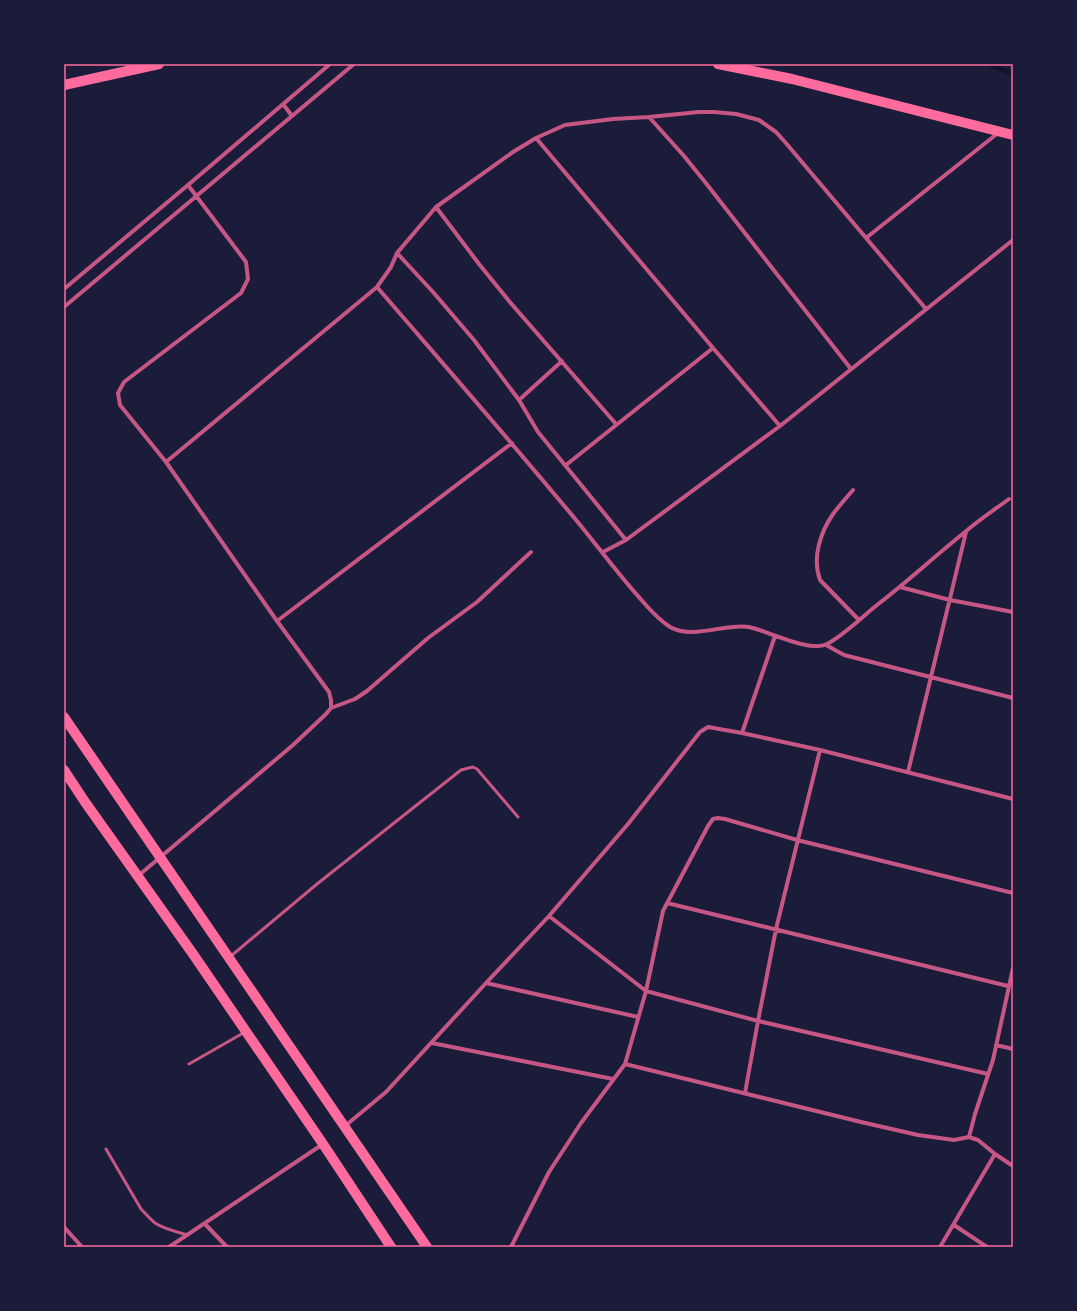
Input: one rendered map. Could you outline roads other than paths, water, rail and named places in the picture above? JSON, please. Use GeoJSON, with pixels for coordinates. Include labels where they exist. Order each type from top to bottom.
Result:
{"type":"FeatureCollection","features":[{"type":"Feature","properties":{"kind":"main road"},"geometry":{"type":"LineString","coordinates":[[64,85],[158,64]]}},
{"type":"Feature","properties":{"kind":"main road"},"geometry":{"type":"LineString","coordinates":[[718,64],[792,79],[1013,135]]}},
{"type":"Feature","properties":{"kind":"main road"},"geometry":{"type":"LineString","coordinates":[[64,717],[427,1247]]}},
{"type":"Feature","properties":{"kind":"main road"},"geometry":{"type":"LineString","coordinates":[[64,770],[246,1032],[392,1247]]}},
{"type":"Feature","properties":{"kind":"street"},"geometry":{"type":"LineString","coordinates":[[64,288],[330,64]]}},
{"type":"Feature","properties":{"kind":"street"},"geometry":{"type":"LineString","coordinates":[[64,307],[354,64]]}},
{"type":"Feature","properties":{"kind":"street"},"geometry":{"type":"LineString","coordinates":[[283,104],[292,116]]}},
{"type":"Feature","properties":{"kind":"street"},"geometry":{"type":"LineString","coordinates":[[166,462],[377,287],[391,267],[397,253],[436,207],[513,152],[536,138],[565,126],[613,119],[649,118],[698,112],[736,114],[759,120],[776,132],[785,142],[926,309]]}},
{"type":"Feature","properties":{"kind":"street"},"geometry":{"type":"LineString","coordinates":[[649,118],[684,156],[851,368]]}},
{"type":"Feature","properties":{"kind":"street"},"geometry":{"type":"LineString","coordinates":[[866,238],[1000,131]]}},
{"type":"Feature","properties":{"kind":"street"},"geometry":{"type":"LineString","coordinates":[[536,138],[780,426]]}},
{"type":"Feature","properties":{"kind":"street"},"geometry":{"type":"LineString","coordinates":[[188,185],[246,262],[248,279],[241,293],[124,382],[118,393],[120,405],[166,462],[329,692],[332,700],[331,708]]}},
{"type":"Feature","properties":{"kind":"street"},"geometry":{"type":"LineString","coordinates":[[436,207],[509,302],[616,424]]}},
{"type":"Feature","properties":{"kind":"street"},"geometry":{"type":"LineString","coordinates":[[603,552],[626,540],[780,426],[1013,240]]}},
{"type":"Feature","properties":{"kind":"street"},"geometry":{"type":"LineString","coordinates":[[397,253],[474,340],[519,400],[538,432],[626,540]]}},
{"type":"Feature","properties":{"kind":"street"},"geometry":{"type":"LineString","coordinates":[[377,287],[512,443],[603,552],[626,584],[652,612],[668,626],[679,631],[690,632],[749,627],[775,636],[818,646],[826,645],[900,587],[966,531],[1009,499]]}},
{"type":"Feature","properties":{"kind":"street"},"geometry":{"type":"LineString","coordinates":[[566,465],[713,348]]}},
{"type":"Feature","properties":{"kind":"street"},"geometry":{"type":"LineString","coordinates":[[519,400],[562,361]]}},
{"type":"Feature","properties":{"kind":"street"},"geometry":{"type":"LineString","coordinates":[[277,620],[512,443]]}},
{"type":"Feature","properties":{"kind":"street"},"geometry":{"type":"LineString","coordinates":[[853,490],[834,513],[825,529],[817,553],[817,572],[820,580],[859,620]]}},
{"type":"Feature","properties":{"kind":"street"},"geometry":{"type":"LineString","coordinates":[[908,772],[966,531]]}},
{"type":"Feature","properties":{"kind":"street"},"geometry":{"type":"LineString","coordinates":[[137,876],[293,745],[331,708],[355,699],[367,691],[428,638],[477,602],[531,552]]}},
{"type":"Feature","properties":{"kind":"street"},"geometry":{"type":"LineString","coordinates":[[900,587],[950,600],[1013,612]]}},
{"type":"Feature","properties":{"kind":"street"},"geometry":{"type":"LineString","coordinates":[[742,733],[775,636]]}},
{"type":"Feature","properties":{"kind":"street"},"geometry":{"type":"LineString","coordinates":[[826,645],[844,655],[1013,698]]}},
{"type":"Feature","properties":{"kind":"street"},"geometry":{"type":"LineString","coordinates":[[345,1126],[386,1092],[486,982],[549,916],[628,824],[700,732],[708,727],[820,750],[1013,799]]}},
{"type":"Feature","properties":{"kind":"street"},"geometry":{"type":"LineString","coordinates":[[745,1093],[776,929],[820,750]]}},
{"type":"Feature","properties":{"kind":"street"},"geometry":{"type":"LineString","coordinates":[[511,1247],[549,1172],[581,1123],[625,1064],[646,991],[662,916],[667,903],[713,819],[725,819],[797,840],[1013,893]]}},
{"type":"Feature","properties":{"kind":"street"},"geometry":{"type":"LineString","coordinates":[[667,903],[1008,986]]}},
{"type":"Feature","properties":{"kind":"street"},"geometry":{"type":"LineString","coordinates":[[549,916],[646,991],[758,1020],[988,1074]]}},
{"type":"Feature","properties":{"kind":"street"},"geometry":{"type":"LineString","coordinates":[[969,1137],[996,1045],[1013,968]]}},
{"type":"Feature","properties":{"kind":"street"},"geometry":{"type":"LineString","coordinates":[[486,982],[638,1017]]}},
{"type":"Feature","properties":{"kind":"street"},"geometry":{"type":"LineString","coordinates":[[432,1043],[613,1079]]}},
{"type":"Feature","properties":{"kind":"street"},"geometry":{"type":"LineString","coordinates":[[996,1045],[1013,1049]]}},
{"type":"Feature","properties":{"kind":"street"},"geometry":{"type":"LineString","coordinates":[[625,1064],[918,1135],[954,1140],[969,1137],[978,1140],[1013,1166]]}},
{"type":"Feature","properties":{"kind":"street"},"geometry":{"type":"LineString","coordinates":[[169,1247],[323,1144]]}},
{"type":"Feature","properties":{"kind":"street"},"geometry":{"type":"LineString","coordinates":[[940,1247],[995,1154]]}},
{"type":"Feature","properties":{"kind":"street"},"geometry":{"type":"LineString","coordinates":[[205,1224],[227,1247]]}},
{"type":"Feature","properties":{"kind":"street"},"geometry":{"type":"LineString","coordinates":[[954,1225],[987,1247]]}},
{"type":"Feature","properties":{"kind":"street"},"geometry":{"type":"LineString","coordinates":[[64,1227],[82,1247]]}},
{"type":"Feature","properties":{"kind":"lane"},"geometry":{"type":"LineString","coordinates":[[229,958],[317,884],[461,770],[473,767],[477,769],[518,817]]}},
{"type":"Feature","properties":{"kind":"lane"},"geometry":{"type":"LineString","coordinates":[[189,1064],[246,1032]]}},
{"type":"Feature","properties":{"kind":"lane"},"geometry":{"type":"LineString","coordinates":[[106,1148],[141,1209],[164,1228],[188,1235]]}},
{"type":"Feature","properties":{"kind":"waterway"},"geometry":{"type":"LineString","coordinates":[[987,64],[1013,74]]}}]}
